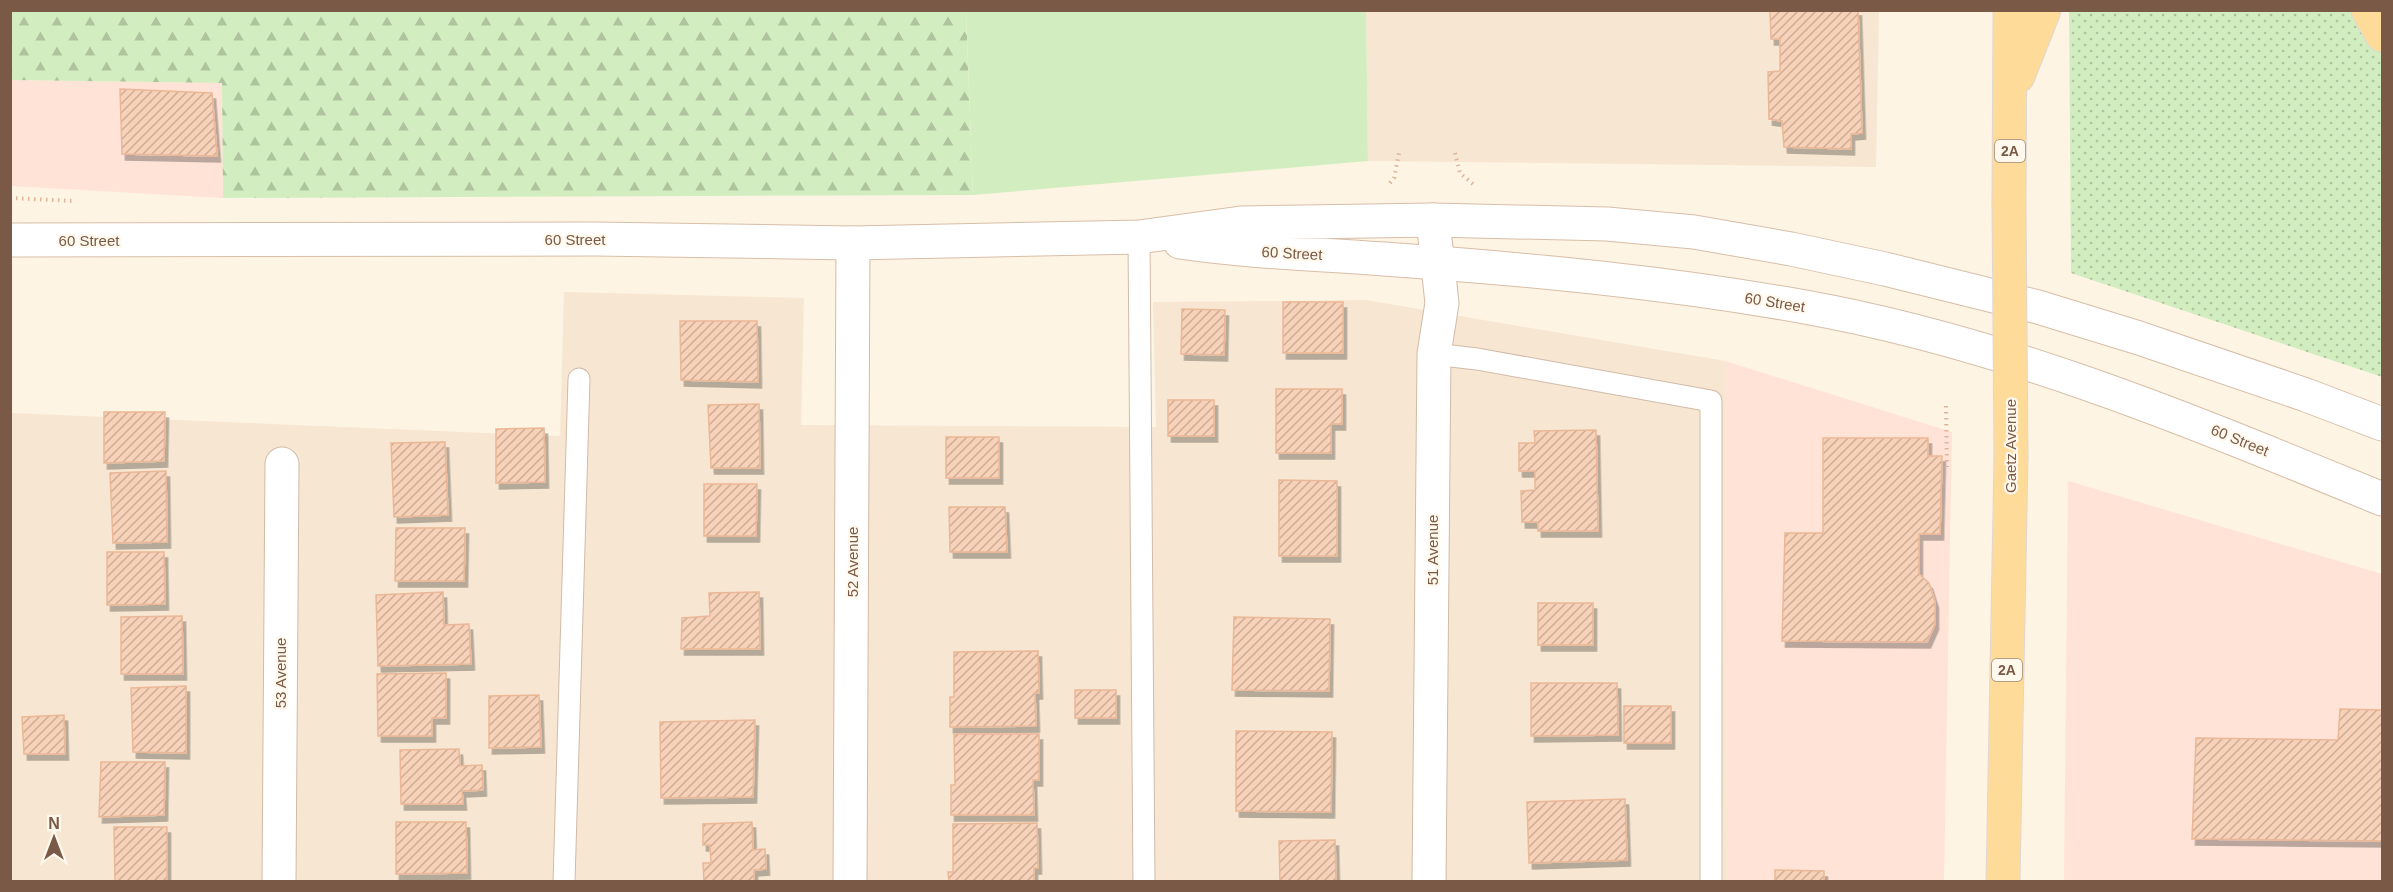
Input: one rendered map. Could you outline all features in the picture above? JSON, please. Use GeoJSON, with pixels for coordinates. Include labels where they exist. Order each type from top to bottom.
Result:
{"type":"FeatureCollection","features":[{"type":"Feature","properties":{"kind":"main road","name":"Gaetz Avenue"},"geometry":{"type":"LineString","coordinates":[[2003,882],[2011,458],[2010,10]]}},
{"type":"Feature","properties":{"kind":"main road"},"geometry":{"type":"LineString","coordinates":[[2010,99],[2044,10]]}},
{"type":"Feature","properties":{"kind":"main road"},"geometry":{"type":"LineString","coordinates":[[2368,10],[2382,35]]}},
{"type":"Feature","properties":{"kind":"main road","name":"60 Street"},"geometry":{"type":"LineString","coordinates":[[10,240],[595,239],[853,243],[1139,237],[1241,223],[1433,220],[1607,224],[1694,232],[1791,249],[1885,269],[2038,307],[2139,338],[2306,395],[2382,424]]}},
{"type":"Feature","properties":{"kind":"main road","name":"51 Avenue"},"geometry":{"type":"LineString","coordinates":[[1429,882],[1434,354],[1442,303],[1433,220]]}},
{"type":"Feature","properties":{"kind":"main road","name":"60 Street"},"geometry":{"type":"LineString","coordinates":[[1139,237],[1232,250],[1439,263],[1705,291],[1808,307],[1917,331],[2033,364],[2188,419],[2382,499]]}},
{"type":"Feature","properties":{"kind":"main road","name":"52 Avenue"},"geometry":{"type":"LineString","coordinates":[[850,882],[853,243]]}},
{"type":"Feature","properties":{"kind":"main road","name":"53 Avenue"},"geometry":{"type":"LineString","coordinates":[[279,882],[282,464]]}},
{"type":"Feature","properties":{"kind":"lane"},"geometry":{"type":"LineString","coordinates":[[1139,237],[1144,882]]}},
{"type":"Feature","properties":{"kind":"lane"},"geometry":{"type":"LineString","coordinates":[[1434,354],[1477,359],[1711,401],[1711,882]]}},
{"type":"Feature","properties":{"kind":"lane"},"geometry":{"type":"LineString","coordinates":[[564,882],[579,379]]}},
{"type":"Feature","properties":{"kind":"path"},"geometry":{"type":"LineString","coordinates":[[1455,153],[1460,173],[1475,186]]}},
{"type":"Feature","properties":{"kind":"path"},"geometry":{"type":"LineString","coordinates":[[1946,406],[1947,467]]}},
{"type":"Feature","properties":{"kind":"shaded area"},"geometry":{"type":"Polygon","coordinates":[[[1366,11],[1879,11],[1876,167],[1368,161],[1366,11]]]}},
{"type":"Feature","properties":{"kind":"shaded area"},"geometry":{"type":"Polygon","coordinates":[[[10,80],[222,83],[223,198],[11,186],[10,80]]]}},
{"type":"Feature","properties":{"kind":"shaded area"},"geometry":{"type":"Polygon","coordinates":[[[564,292],[804,298],[801,425],[1156,427],[1153,302],[1366,300],[1725,361],[1727,881],[11,882],[11,413],[560,436],[564,292]]]}},
{"type":"Feature","properties":{"kind":"shaded area"},"geometry":{"type":"Polygon","coordinates":[[[1725,361],[1952,432],[1944,881],[1727,881],[1725,361]]]}},
{"type":"Feature","properties":{"kind":"shaded area"},"geometry":{"type":"Polygon","coordinates":[[[2068,481],[2382,574],[2382,881],[2064,882],[2068,481]]]}},
{"type":"Feature","properties":{"kind":"green space"},"geometry":{"type":"Polygon","coordinates":[[[11,11],[966,11],[973,195],[223,198],[222,83],[11,80],[11,11]]]}},
{"type":"Feature","properties":{"kind":"green space"},"geometry":{"type":"Polygon","coordinates":[[[966,11],[1366,11],[1368,161],[973,195],[966,11]]]}},
{"type":"Feature","properties":{"kind":"green space"},"geometry":{"type":"Polygon","coordinates":[[[2069,11],[2382,11],[2382,377],[2071,273],[2069,11]]]}},
{"type":"Feature","properties":{"kind":"building"},"geometry":{"type":"Polygon","coordinates":[[[1770,10],[1858,10],[1862,133],[1851,134],[1851,149],[1784,147],[1782,121],[1769,119],[1768,72],[1780,71],[1780,39],[1771,39],[1770,10]]]}},
{"type":"Feature","properties":{"kind":"building"},"geometry":{"type":"Polygon","coordinates":[[[120,89],[212,93],[217,156],[122,154],[120,89]]]}},
{"type":"Feature","properties":{"kind":"building"},"geometry":{"type":"Polygon","coordinates":[[[1283,302],[1343,302],[1343,353],[1283,353],[1283,302]]]}},
{"type":"Feature","properties":{"kind":"building"},"geometry":{"type":"Polygon","coordinates":[[[1182,309],[1225,310],[1224,355],[1181,354],[1182,309]]]}},
{"type":"Feature","properties":{"kind":"building"},"geometry":{"type":"Polygon","coordinates":[[[680,321],[757,321],[758,382],[681,380],[680,321]]]}},
{"type":"Feature","properties":{"kind":"building"},"geometry":{"type":"Polygon","coordinates":[[[1276,389],[1342,389],[1342,424],[1331,424],[1331,453],[1276,453],[1276,389]]]}},
{"type":"Feature","properties":{"kind":"building"},"geometry":{"type":"Polygon","coordinates":[[[1168,400],[1214,400],[1214,436],[1168,436],[1168,400]]]}},
{"type":"Feature","properties":{"kind":"building"},"geometry":{"type":"Polygon","coordinates":[[[759,404],[760,468],[711,468],[708,405],[759,404]]]}},
{"type":"Feature","properties":{"kind":"building"},"geometry":{"type":"Polygon","coordinates":[[[104,412],[165,412],[164,461],[104,463],[104,412]]]}},
{"type":"Feature","properties":{"kind":"building"},"geometry":{"type":"Polygon","coordinates":[[[544,428],[545,482],[496,483],[496,429],[544,428]]]}},
{"type":"Feature","properties":{"kind":"building"},"geometry":{"type":"Polygon","coordinates":[[[1596,430],[1598,531],[1538,531],[1538,522],[1522,522],[1521,491],[1535,490],[1535,471],[1519,471],[1519,443],[1535,443],[1534,431],[1596,430]]]}},
{"type":"Feature","properties":{"kind":"building"},"geometry":{"type":"Polygon","coordinates":[[[946,437],[999,437],[999,478],[946,478],[946,437]]]}},
{"type":"Feature","properties":{"kind":"building"},"geometry":{"type":"Polygon","coordinates":[[[1823,438],[1928,438],[1928,456],[1942,456],[1940,534],[1919,534],[1919,574],[1929,583],[1935,602],[1935,624],[1927,642],[1782,641],[1785,533],[1823,533],[1823,438]]]}},
{"type":"Feature","properties":{"kind":"building"},"geometry":{"type":"Polygon","coordinates":[[[445,442],[448,515],[394,517],[391,443],[445,442]]]}},
{"type":"Feature","properties":{"kind":"building"},"geometry":{"type":"Polygon","coordinates":[[[166,471],[167,542],[113,543],[110,473],[166,471]]]}},
{"type":"Feature","properties":{"kind":"building"},"geometry":{"type":"Polygon","coordinates":[[[1279,480],[1337,481],[1337,556],[1279,556],[1279,480]]]}},
{"type":"Feature","properties":{"kind":"building"},"geometry":{"type":"Polygon","coordinates":[[[704,484],[757,484],[756,536],[704,536],[704,484]]]}},
{"type":"Feature","properties":{"kind":"building"},"geometry":{"type":"Polygon","coordinates":[[[949,507],[1005,507],[1007,552],[950,552],[949,507]]]}},
{"type":"Feature","properties":{"kind":"building"},"geometry":{"type":"Polygon","coordinates":[[[396,528],[465,528],[464,581],[395,581],[396,528]]]}},
{"type":"Feature","properties":{"kind":"building"},"geometry":{"type":"Polygon","coordinates":[[[107,552],[164,552],[165,604],[107,605],[107,552]]]}},
{"type":"Feature","properties":{"kind":"building"},"geometry":{"type":"Polygon","coordinates":[[[443,592],[444,625],[469,624],[471,664],[378,666],[376,595],[443,592]]]}},
{"type":"Feature","properties":{"kind":"building"},"geometry":{"type":"Polygon","coordinates":[[[759,592],[760,649],[681,649],[682,618],[710,616],[709,593],[759,592]]]}},
{"type":"Feature","properties":{"kind":"building"},"geometry":{"type":"Polygon","coordinates":[[[1538,603],[1593,603],[1593,645],[1538,645],[1538,603]]]}},
{"type":"Feature","properties":{"kind":"building"},"geometry":{"type":"Polygon","coordinates":[[[182,616],[183,674],[121,674],[121,617],[182,616]]]}},
{"type":"Feature","properties":{"kind":"building"},"geometry":{"type":"Polygon","coordinates":[[[1234,617],[1330,619],[1329,691],[1232,690],[1234,617]]]}},
{"type":"Feature","properties":{"kind":"building"},"geometry":{"type":"Polygon","coordinates":[[[1038,651],[1039,693],[1035,693],[1036,726],[950,727],[950,697],[954,697],[954,652],[1038,651]]]}},
{"type":"Feature","properties":{"kind":"building"},"geometry":{"type":"Polygon","coordinates":[[[446,673],[446,718],[432,718],[432,736],[378,736],[377,674],[446,673]]]}},
{"type":"Feature","properties":{"kind":"building"},"geometry":{"type":"Polygon","coordinates":[[[1531,683],[1617,683],[1618,735],[1531,736],[1531,683]]]}},
{"type":"Feature","properties":{"kind":"building"},"geometry":{"type":"Polygon","coordinates":[[[186,686],[186,753],[133,752],[131,688],[186,686]]]}},
{"type":"Feature","properties":{"kind":"building"},"geometry":{"type":"Polygon","coordinates":[[[1075,690],[1116,690],[1116,718],[1075,718],[1075,690]]]}},
{"type":"Feature","properties":{"kind":"building"},"geometry":{"type":"Polygon","coordinates":[[[539,695],[541,747],[489,748],[489,696],[539,695]]]}},
{"type":"Feature","properties":{"kind":"building"},"geometry":{"type":"Polygon","coordinates":[[[1624,706],[1671,706],[1671,743],[1624,743],[1624,706]]]}},
{"type":"Feature","properties":{"kind":"building"},"geometry":{"type":"Polygon","coordinates":[[[2340,709],[2382,710],[2382,841],[2192,839],[2196,738],[2338,740],[2340,709]]]}},
{"type":"Feature","properties":{"kind":"building"},"geometry":{"type":"Polygon","coordinates":[[[64,715],[65,754],[24,754],[22,717],[64,715]]]}},
{"type":"Feature","properties":{"kind":"building"},"geometry":{"type":"Polygon","coordinates":[[[755,720],[753,797],[661,798],[660,722],[755,720]]]}},
{"type":"Feature","properties":{"kind":"building"},"geometry":{"type":"Polygon","coordinates":[[[1236,731],[1332,732],[1331,812],[1236,811],[1236,731]]]}},
{"type":"Feature","properties":{"kind":"building"},"geometry":{"type":"Polygon","coordinates":[[[954,734],[1039,734],[1039,780],[1033,780],[1034,815],[951,815],[951,785],[955,785],[954,734]]]}},
{"type":"Feature","properties":{"kind":"building"},"geometry":{"type":"Polygon","coordinates":[[[459,749],[460,766],[482,765],[483,790],[462,791],[463,804],[401,804],[400,750],[459,749]]]}},
{"type":"Feature","properties":{"kind":"building"},"geometry":{"type":"Polygon","coordinates":[[[101,762],[165,762],[164,815],[99,817],[101,762]]]}},
{"type":"Feature","properties":{"kind":"building"},"geometry":{"type":"Polygon","coordinates":[[[1625,799],[1627,860],[1529,863],[1527,802],[1625,799]]]}},
{"type":"Feature","properties":{"kind":"building"},"geometry":{"type":"Polygon","coordinates":[[[396,822],[466,822],[467,873],[396,874],[396,822]]]}},
{"type":"Feature","properties":{"kind":"building"},"geometry":{"type":"Polygon","coordinates":[[[752,822],[753,850],[765,849],[766,869],[754,870],[754,882],[704,882],[703,863],[711,863],[710,845],[703,845],[703,824],[752,822]]]}},
{"type":"Feature","properties":{"kind":"building"},"geometry":{"type":"Polygon","coordinates":[[[1037,823],[1038,868],[1034,868],[1034,882],[949,882],[948,872],[953,872],[953,824],[1037,823]]]}},
{"type":"Feature","properties":{"kind":"building"},"geometry":{"type":"Polygon","coordinates":[[[114,827],[167,827],[167,882],[115,882],[114,827]]]}},
{"type":"Feature","properties":{"kind":"building"},"geometry":{"type":"Polygon","coordinates":[[[1335,840],[1336,882],[1280,882],[1279,841],[1335,840]]]}},
{"type":"Feature","properties":{"kind":"building"},"geometry":{"type":"Polygon","coordinates":[[[1775,870],[1824,871],[1824,882],[1775,882],[1775,870]]]}}]}
